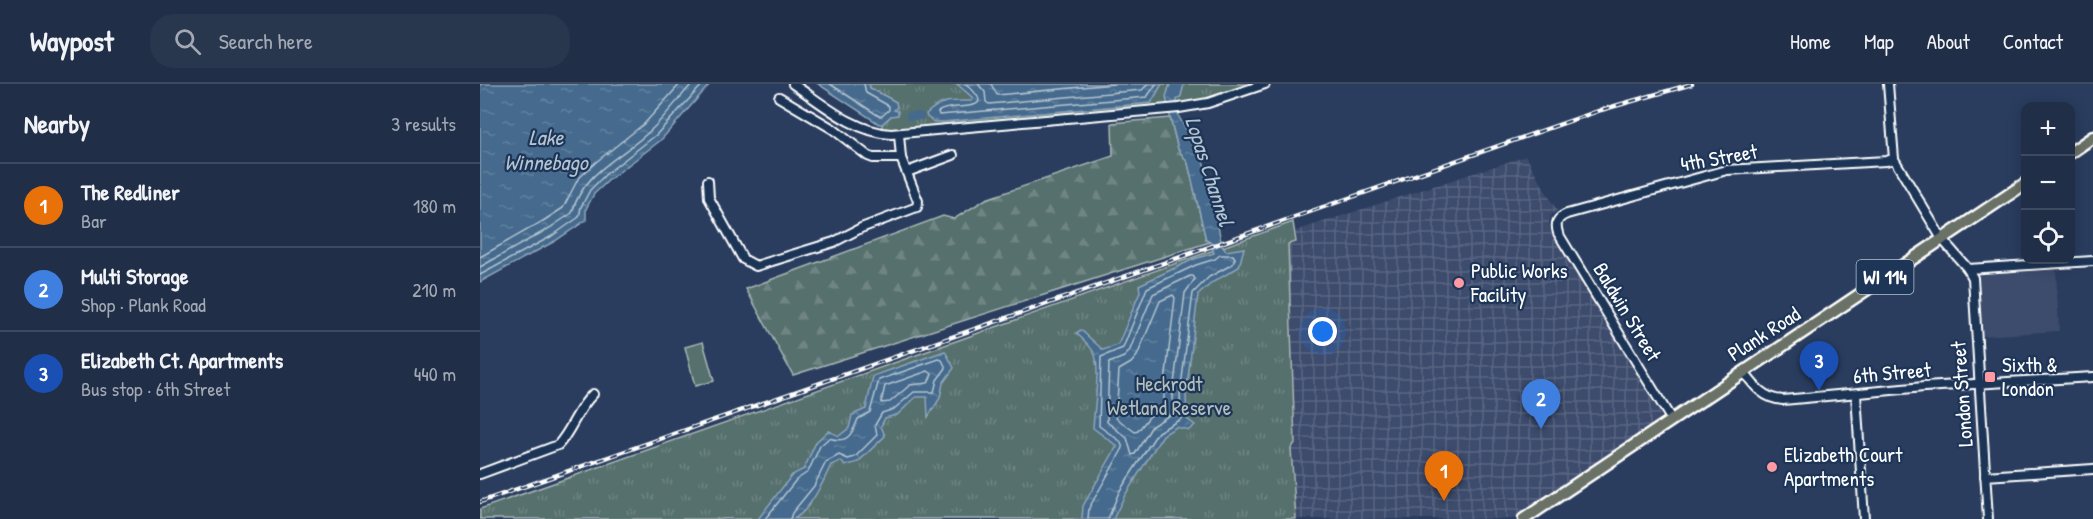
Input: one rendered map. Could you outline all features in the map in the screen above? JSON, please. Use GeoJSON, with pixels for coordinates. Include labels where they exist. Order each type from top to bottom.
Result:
{"type":"FeatureCollection","features":[{"type":"Feature","properties":{"kind":"main road"},"geometry":{"type":"LineString","coordinates":[[2075,150],[2093,137]]}},
{"type":"Feature","properties":{"kind":"main road","name":"Plank Road"},"geometry":{"type":"LineString","coordinates":[[1524,519],[2021,186]]}},
{"type":"Feature","properties":{"kind":"street"},"geometry":{"type":"LineString","coordinates":[[793,84],[850,122],[877,133],[900,134],[1166,110],[1236,95],[1265,84]]}},
{"type":"Feature","properties":{"kind":"street"},"geometry":{"type":"LineString","coordinates":[[1887,84],[1894,159],[1942,239],[1968,269],[2093,261]]}},
{"type":"Feature","properties":{"kind":"street"},"geometry":{"type":"LineString","coordinates":[[779,98],[832,129],[868,156],[901,158]]}},
{"type":"Feature","properties":{"kind":"street"},"geometry":{"type":"LineString","coordinates":[[708,182],[709,198],[743,259],[756,266],[834,242],[917,207],[918,201],[901,158],[900,134]]}},
{"type":"Feature","properties":{"kind":"street"},"geometry":{"type":"LineString","coordinates":[[907,172],[953,155]]}},
{"type":"Feature","properties":{"kind":"street","name":"4th Street"},"geometry":{"type":"LineString","coordinates":[[1556,221],[1567,214],[1727,170],[1894,159]]}},
{"type":"Feature","properties":{"kind":"street","name":"Baldwin Street"},"geometry":{"type":"LineString","coordinates":[[1556,221],[1558,233],[1671,419]]}},
{"type":"Feature","properties":{"kind":"street","name":"London Street"},"geometry":{"type":"LineString","coordinates":[[1968,269],[1973,286],[1988,519]]}},
{"type":"Feature","properties":{"kind":"street","name":"6th Street"},"geometry":{"type":"LineString","coordinates":[[1743,371],[1758,390],[1776,400],[2093,377]]}},
{"type":"Feature","properties":{"kind":"street"},"geometry":{"type":"LineString","coordinates":[[480,474],[558,445],[580,408],[593,394]]}},
{"type":"Feature","properties":{"kind":"street"},"geometry":{"type":"LineString","coordinates":[[1856,394],[1864,519]]}},
{"type":"Feature","properties":{"kind":"street"},"geometry":{"type":"LineString","coordinates":[[1985,476],[2093,469]]}},
{"type":"Feature","properties":{"kind":"shaded area"},"geometry":{"type":"Polygon","coordinates":[[[1526,156],[1557,211],[1551,215],[1549,222],[1551,232],[1659,407],[1661,417],[1658,423],[1513,519],[1296,519],[1291,448],[1295,443],[1288,244],[1296,242],[1295,231],[1526,156]]]}},
{"type":"Feature","properties":{"kind":"shaded area"},"geometry":{"type":"Polygon","coordinates":[[[2056,269],[2059,331],[1982,336],[1977,280],[1979,275],[2056,269]]]}},
{"type":"Feature","properties":{"kind":"green space"},"geometry":{"type":"Polygon","coordinates":[[[869,84],[1258,84],[1179,108],[882,131],[882,124],[891,116],[896,102],[870,88],[869,84]]]}},
{"type":"Feature","properties":{"kind":"green space"},"geometry":{"type":"Polygon","coordinates":[[[1170,118],[1178,149],[1188,163],[1206,240],[1210,242],[793,375],[746,289],[943,216],[954,219],[986,199],[1113,156],[1112,123],[1170,118]]]}},
{"type":"Feature","properties":{"kind":"green space","name":"Heckrodt Wetland Reserve"},"geometry":{"type":"Polygon","coordinates":[[[1293,222],[1296,242],[1288,244],[1295,443],[1291,449],[1296,519],[480,519],[480,509],[1293,222]]]}},
{"type":"Feature","properties":{"kind":"green space"},"geometry":{"type":"Polygon","coordinates":[[[703,342],[714,381],[695,386],[685,347],[703,342]]]}},
{"type":"Feature","properties":{"kind":"water","name":"Lake Winnebago"},"geometry":{"type":"Polygon","coordinates":[[[480,84],[710,84],[661,140],[594,194],[586,209],[586,220],[555,241],[480,282],[480,84]]]}},
{"type":"Feature","properties":{"kind":"water"},"geometry":{"type":"Polygon","coordinates":[[[818,84],[869,84],[870,88],[896,102],[897,107],[894,110],[898,111],[898,115],[891,116],[879,124],[818,84]]]}},
{"type":"Feature","properties":{"kind":"water"},"geometry":{"type":"Polygon","coordinates":[[[957,84],[1162,84],[1151,103],[943,122],[934,122],[927,117],[926,114],[942,103],[972,101],[973,98],[957,84]]]}},
{"type":"Feature","properties":{"kind":"water"},"geometry":{"type":"Polygon","coordinates":[[[1170,84],[1184,84],[1181,96],[1177,100],[1179,117],[1202,157],[1222,246],[1226,251],[1244,248],[1239,267],[1213,282],[1198,295],[1186,395],[1187,419],[1195,425],[1189,430],[1176,427],[1163,435],[1125,495],[1113,519],[1082,519],[1083,506],[1117,446],[1093,428],[1097,380],[1095,355],[1076,333],[1081,330],[1103,350],[1118,345],[1140,292],[1139,285],[1194,259],[1214,253],[1210,242],[1206,240],[1188,163],[1178,149],[1166,97],[1170,84]]]}},
{"type":"Feature","properties":{"kind":"water"},"geometry":{"type":"Polygon","coordinates":[[[945,351],[954,368],[943,383],[940,398],[928,417],[927,397],[916,397],[897,415],[885,418],[881,426],[885,436],[858,462],[845,466],[841,461],[831,465],[815,496],[798,516],[792,519],[758,519],[792,475],[804,469],[816,442],[828,431],[839,436],[849,428],[852,415],[866,409],[873,376],[945,351]]]}},
{"type":"Feature","properties":{"kind":"waterway"},"geometry":{"type":"LineString","coordinates":[[910,116],[920,116]]}},
{"type":"Feature","properties":{"kind":"railway"},"geometry":{"type":"LineString","coordinates":[[480,502],[1601,110],[1692,84]]}},
{"type":"Feature","properties":{"kind":"place","name":"Public Works Facility"},"geometry":{"type":"Point","coordinates":[1459,283]}},
{"type":"Feature","properties":{"kind":"place","name":"Sixth & London"},"geometry":{"type":"Point","coordinates":[1990,377]}},
{"type":"Feature","properties":{"kind":"place","name":"Elizabeth Ct. Apartments"},"geometry":{"type":"Point","coordinates":[1819,391]}},
{"type":"Feature","properties":{"kind":"place","name":"Multi Storage"},"geometry":{"type":"Point","coordinates":[1541,429]}},
{"type":"Feature","properties":{"kind":"place","name":"Elizabeth Court Apartments"},"geometry":{"type":"Point","coordinates":[1772,467]}},
{"type":"Feature","properties":{"kind":"place","name":"The Redliner"},"geometry":{"type":"Point","coordinates":[1444,501]}},
{"type":"Feature","properties":{"kind":"water label","name":"Lopas Channel"},"geometry":{"type":"Point","coordinates":[1210,171]}}]}
